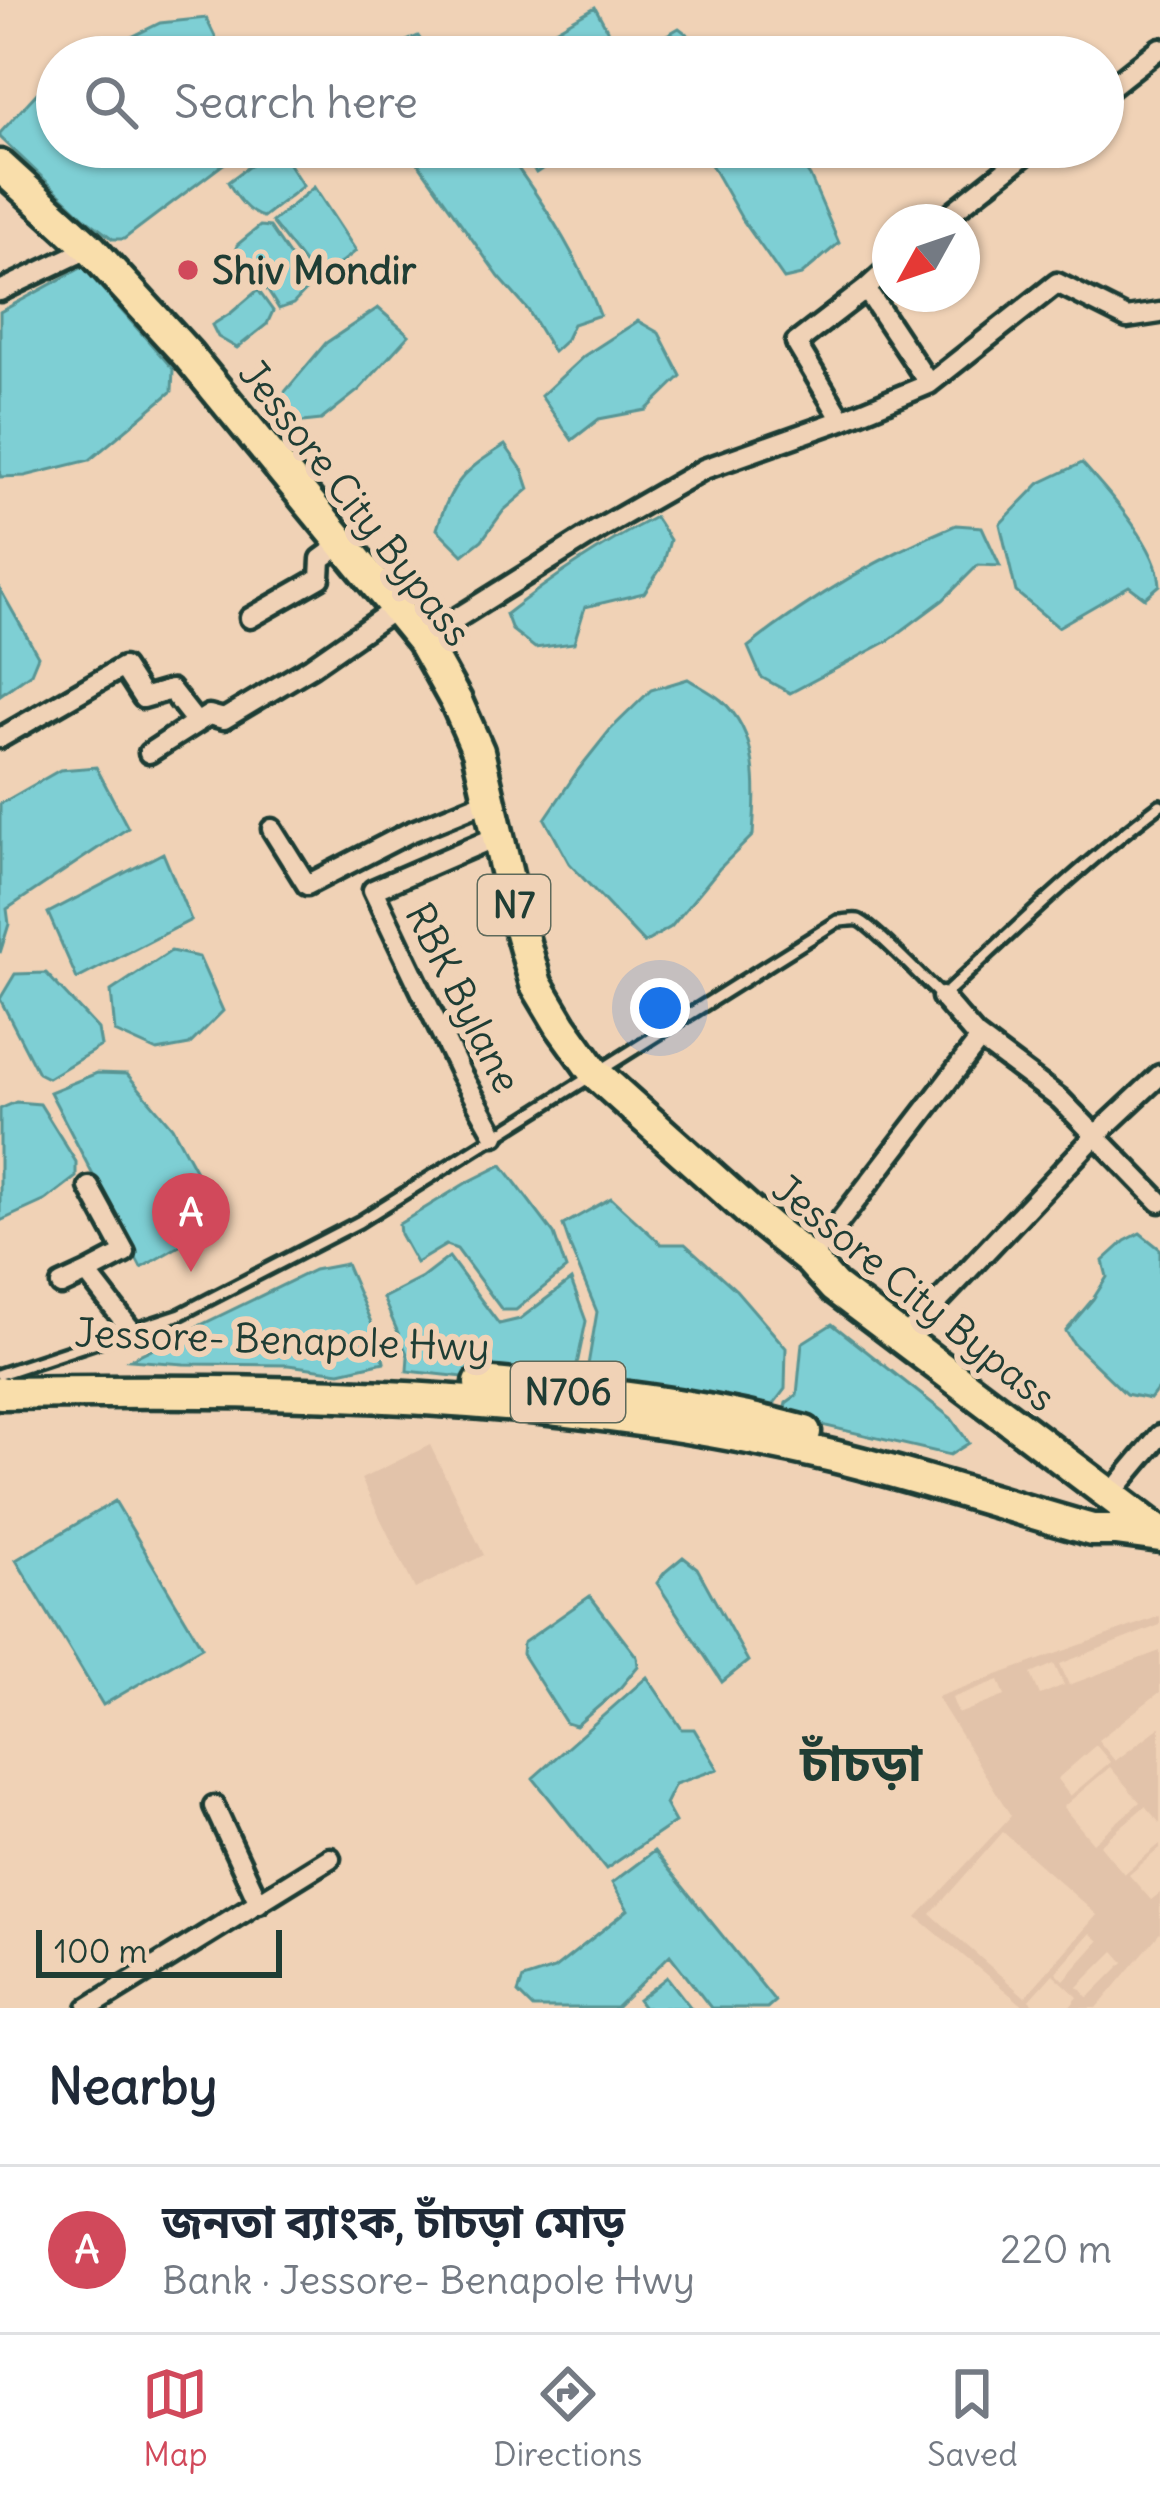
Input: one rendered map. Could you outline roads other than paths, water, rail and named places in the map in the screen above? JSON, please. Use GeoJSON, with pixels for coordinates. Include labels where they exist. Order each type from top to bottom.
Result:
{"type":"FeatureCollection","features":[{"type":"Feature","properties":{"kind":"highway","name":"Jessore City Bypass"},"geometry":{"type":"LineString","coordinates":[[0,166],[90,248],[236,411],[422,640],[478,751],[536,984],[594,1072],[810,1260],[834,1287],[1160,1535]]}},
{"type":"Feature","properties":{"kind":"highway","name":"Jessore- Benapole Hwy"},"geometry":{"type":"LineString","coordinates":[[0,1374],[259,1371],[405,1378],[651,1401],[763,1420],[1099,1515],[1116,1530]]}},
{"type":"Feature","properties":{"kind":"highway","name":"Jessore- Benapole Hwy"},"geometry":{"type":"LineString","coordinates":[[0,1393],[360,1394],[619,1418],[829,1455],[1092,1531],[1160,1535]]}},
{"type":"Feature","properties":{"kind":"street"},"geometry":{"type":"LineString","coordinates":[[1124,76],[1160,48]]}},
{"type":"Feature","properties":{"kind":"street"},"geometry":{"type":"LineString","coordinates":[[963,204],[1008,168]]}},
{"type":"Feature","properties":{"kind":"street"},"geometry":{"type":"LineString","coordinates":[[0,291],[90,248]]}},
{"type":"Feature","properties":{"kind":"street"},"geometry":{"type":"LineString","coordinates":[[842,420],[796,343],[872,284]]}},
{"type":"Feature","properties":{"kind":"street"},"geometry":{"type":"LineString","coordinates":[[422,640],[704,469],[928,384],[1058,284],[1127,319],[1160,313]]}},
{"type":"Feature","properties":{"kind":"street"},"geometry":{"type":"LineString","coordinates":[[866,289],[928,384]]}},
{"type":"Feature","properties":{"kind":"street"},"geometry":{"type":"LineString","coordinates":[[250,618],[320,578],[321,559],[344,543]]}},
{"type":"Feature","properties":{"kind":"street"},"geometry":{"type":"LineString","coordinates":[[0,738],[123,667],[143,698],[171,690],[196,722],[149,753],[209,715],[224,718],[311,667],[396,608]]}},
{"type":"Feature","properties":{"kind":"street"},"geometry":{"type":"LineString","coordinates":[[272,830],[307,885],[408,833],[489,800]]}},
{"type":"Feature","properties":{"kind":"street","name":"RBK Bylane"},"geometry":{"type":"LineString","coordinates":[[373,890],[498,836]]}},
{"type":"Feature","properties":{"kind":"street","name":"RBK Bylane"},"geometry":{"type":"LineString","coordinates":[[358,859],[460,1075],[495,1135]]}},
{"type":"Feature","properties":{"kind":"street"},"geometry":{"type":"LineString","coordinates":[[942,997],[980,1039],[1060,1099],[1160,1202]]}},
{"type":"Feature","properties":{"kind":"street"},"geometry":{"type":"LineString","coordinates":[[810,1260],[980,1039]]}},
{"type":"Feature","properties":{"kind":"street"},"geometry":{"type":"LineString","coordinates":[[903,1339],[1096,1135],[1160,1075]]}},
{"type":"Feature","properties":{"kind":"street"},"geometry":{"type":"LineString","coordinates":[[61,1285],[124,1253],[89,1187]]}},
{"type":"Feature","properties":{"kind":"street"},"geometry":{"type":"LineString","coordinates":[[87,1273],[131,1330]]}},
{"type":"Feature","properties":{"kind":"street"},"geometry":{"type":"LineString","coordinates":[[1109,1496],[1160,1435]]}},
{"type":"Feature","properties":{"kind":"street"},"geometry":{"type":"LineString","coordinates":[[214,1806],[259,1903]]}},
{"type":"Feature","properties":{"kind":"street"},"geometry":{"type":"LineString","coordinates":[[88,2008],[330,1858]]}},
{"type":"Feature","properties":{"kind":"lane"},"geometry":{"type":"LineString","coordinates":[[0,1374],[181,1314],[359,1222],[838,921],[856,919],[868,925],[942,997],[1126,830],[1160,805]]}},
{"type":"Feature","properties":{"kind":"water"},"geometry":{"type":"Polygon","coordinates":[[[595,7],[610,36],[545,36],[595,7]]]}},
{"type":"Feature","properties":{"kind":"water"},"geometry":{"type":"Polygon","coordinates":[[[206,18],[215,36],[134,36],[160,23],[206,18]]]}},
{"type":"Feature","properties":{"kind":"water"},"geometry":{"type":"Polygon","coordinates":[[[679,28],[689,36],[665,36],[679,28]]]}},
{"type":"Feature","properties":{"kind":"water"},"geometry":{"type":"Polygon","coordinates":[[[36,94],[36,168],[218,168],[124,239],[113,239],[86,219],[0,133],[36,94]]]}},
{"type":"Feature","properties":{"kind":"water"},"geometry":{"type":"Polygon","coordinates":[[[247,168],[291,168],[303,186],[263,217],[238,198],[228,182],[247,168]]]}},
{"type":"Feature","properties":{"kind":"water"},"geometry":{"type":"Polygon","coordinates":[[[422,168],[518,168],[557,228],[600,315],[573,324],[553,352],[528,310],[422,168]]]}},
{"type":"Feature","properties":{"kind":"water"},"geometry":{"type":"Polygon","coordinates":[[[713,168],[804,168],[839,243],[801,275],[784,279],[713,168]]]}},
{"type":"Feature","properties":{"kind":"water"},"geometry":{"type":"Polygon","coordinates":[[[314,187],[356,251],[327,274],[311,272],[272,222],[314,187]]]}},
{"type":"Feature","properties":{"kind":"water"},"geometry":{"type":"Polygon","coordinates":[[[260,226],[270,227],[310,286],[293,304],[279,309],[237,250],[260,226]]]}},
{"type":"Feature","properties":{"kind":"water"},"geometry":{"type":"Polygon","coordinates":[[[83,267],[173,369],[172,391],[90,460],[25,476],[0,477],[0,312],[83,267]]]}},
{"type":"Feature","properties":{"kind":"water"},"geometry":{"type":"Polygon","coordinates":[[[258,290],[273,311],[267,324],[237,348],[218,337],[212,325],[258,290]]]}},
{"type":"Feature","properties":{"kind":"water"},"geometry":{"type":"Polygon","coordinates":[[[378,308],[409,335],[359,390],[321,420],[294,423],[273,401],[326,343],[378,308]]]}},
{"type":"Feature","properties":{"kind":"water"},"geometry":{"type":"Polygon","coordinates":[[[638,321],[659,333],[681,376],[646,410],[599,419],[572,440],[541,396],[584,356],[638,321]]]}},
{"type":"Feature","properties":{"kind":"water"},"geometry":{"type":"Polygon","coordinates":[[[505,445],[529,489],[463,555],[437,529],[442,513],[461,479],[505,445]]]}},
{"type":"Feature","properties":{"kind":"water"},"geometry":{"type":"Polygon","coordinates":[[[1082,463],[1141,537],[1160,585],[1145,598],[1129,586],[1058,627],[1016,592],[1000,524],[1040,483],[1082,463]]]}},
{"type":"Feature","properties":{"kind":"water"},"geometry":{"type":"Polygon","coordinates":[[[655,517],[670,540],[663,565],[644,593],[585,607],[574,643],[535,648],[512,630],[506,614],[578,562],[655,517]]]}},
{"type":"Feature","properties":{"kind":"water"},"geometry":{"type":"Polygon","coordinates":[[[956,525],[982,527],[1000,566],[978,565],[943,600],[888,641],[790,693],[761,677],[748,647],[848,579],[956,525]]]}},
{"type":"Feature","properties":{"kind":"water"},"geometry":{"type":"Polygon","coordinates":[[[0,589],[38,656],[31,673],[0,695],[0,589]]]}},
{"type":"Feature","properties":{"kind":"water"},"geometry":{"type":"Polygon","coordinates":[[[688,679],[721,700],[743,729],[753,763],[753,835],[671,927],[644,943],[569,863],[545,819],[610,730],[651,690],[688,679]]]}},
{"type":"Feature","properties":{"kind":"water"},"geometry":{"type":"Polygon","coordinates":[[[96,767],[128,828],[7,909],[9,924],[0,953],[0,804],[60,770],[96,767]]]}},
{"type":"Feature","properties":{"kind":"water"},"geometry":{"type":"Polygon","coordinates":[[[163,853],[191,920],[77,979],[48,913],[163,853]]]}},
{"type":"Feature","properties":{"kind":"water"},"geometry":{"type":"Polygon","coordinates":[[[171,951],[199,957],[223,1011],[189,1045],[157,1051],[115,1032],[111,991],[171,951]]]}},
{"type":"Feature","properties":{"kind":"water"},"geometry":{"type":"Polygon","coordinates":[[[46,973],[98,1029],[101,1046],[48,1078],[38,1073],[0,999],[15,974],[46,973]]]}},
{"type":"Feature","properties":{"kind":"water"},"geometry":{"type":"Polygon","coordinates":[[[97,1073],[127,1074],[172,1127],[223,1221],[141,1268],[50,1092],[97,1073]]]}},
{"type":"Feature","properties":{"kind":"water"},"geometry":{"type":"Polygon","coordinates":[[[16,1102],[40,1104],[76,1162],[76,1177],[46,1200],[0,1221],[0,1109],[16,1102]]]}},
{"type":"Feature","properties":{"kind":"water"},"geometry":{"type":"Polygon","coordinates":[[[502,1165],[554,1234],[566,1269],[516,1310],[502,1310],[457,1249],[446,1245],[416,1263],[399,1224],[502,1165]]]}},
{"type":"Feature","properties":{"kind":"water"},"geometry":{"type":"Polygon","coordinates":[[[611,1198],[661,1244],[685,1244],[736,1290],[786,1348],[785,1389],[773,1414],[585,1383],[597,1312],[563,1225],[611,1198]]]}},
{"type":"Feature","properties":{"kind":"water"},"geometry":{"type":"Polygon","coordinates":[[[1140,1233],[1160,1249],[1160,1386],[1150,1399],[1126,1394],[1066,1331],[1107,1277],[1103,1261],[1140,1233]]]}},
{"type":"Feature","properties":{"kind":"water"},"geometry":{"type":"Polygon","coordinates":[[[449,1257],[499,1324],[520,1319],[571,1280],[586,1321],[574,1379],[473,1378],[407,1371],[408,1356],[383,1298],[449,1257]]]}},
{"type":"Feature","properties":{"kind":"water"},"geometry":{"type":"Polygon","coordinates":[[[346,1264],[384,1362],[340,1372],[288,1365],[129,1360],[314,1270],[346,1264]]]}},
{"type":"Feature","properties":{"kind":"water"},"geometry":{"type":"Polygon","coordinates":[[[832,1324],[951,1418],[969,1443],[950,1455],[783,1416],[786,1403],[797,1395],[802,1343],[832,1324]]]}},
{"type":"Feature","properties":{"kind":"water"},"geometry":{"type":"Polygon","coordinates":[[[115,1501],[202,1647],[103,1705],[16,1560],[115,1501]]]}},
{"type":"Feature","properties":{"kind":"water"},"geometry":{"type":"Polygon","coordinates":[[[683,1557],[697,1568],[748,1661],[722,1682],[657,1583],[683,1557]]]}},
{"type":"Feature","properties":{"kind":"water"},"geometry":{"type":"Polygon","coordinates":[[[590,1596],[637,1657],[638,1666],[576,1726],[566,1723],[522,1654],[523,1643],[590,1596]]]}},
{"type":"Feature","properties":{"kind":"water"},"geometry":{"type":"Polygon","coordinates":[[[647,1677],[682,1729],[694,1729],[718,1769],[675,1784],[665,1804],[675,1822],[606,1869],[533,1778],[647,1677]]]}},
{"type":"Feature","properties":{"kind":"water"},"geometry":{"type":"Polygon","coordinates":[[[654,1851],[775,2001],[767,2008],[711,2008],[670,1955],[616,2008],[533,2008],[518,1993],[523,1979],[554,1969],[628,1910],[612,1883],[654,1851]]]}},
{"type":"Feature","properties":{"kind":"water"},"geometry":{"type":"Polygon","coordinates":[[[667,1977],[691,2008],[644,2008],[638,2000],[667,1977]]]}},
{"type":"Feature","properties":{"kind":"place","name":"Shiv Mondir"},"geometry":{"type":"Point","coordinates":[188,270]}},
{"type":"Feature","properties":{"kind":"place","name":"জনতা ব্যাংক, চাঁচড়া মোড়"},"geometry":{"type":"Point","coordinates":[191,1272]}},
{"type":"Feature","properties":{"kind":"district","name":"চাঁচড়া"},"geometry":{"type":"Point","coordinates":[861,1763]}}]}
